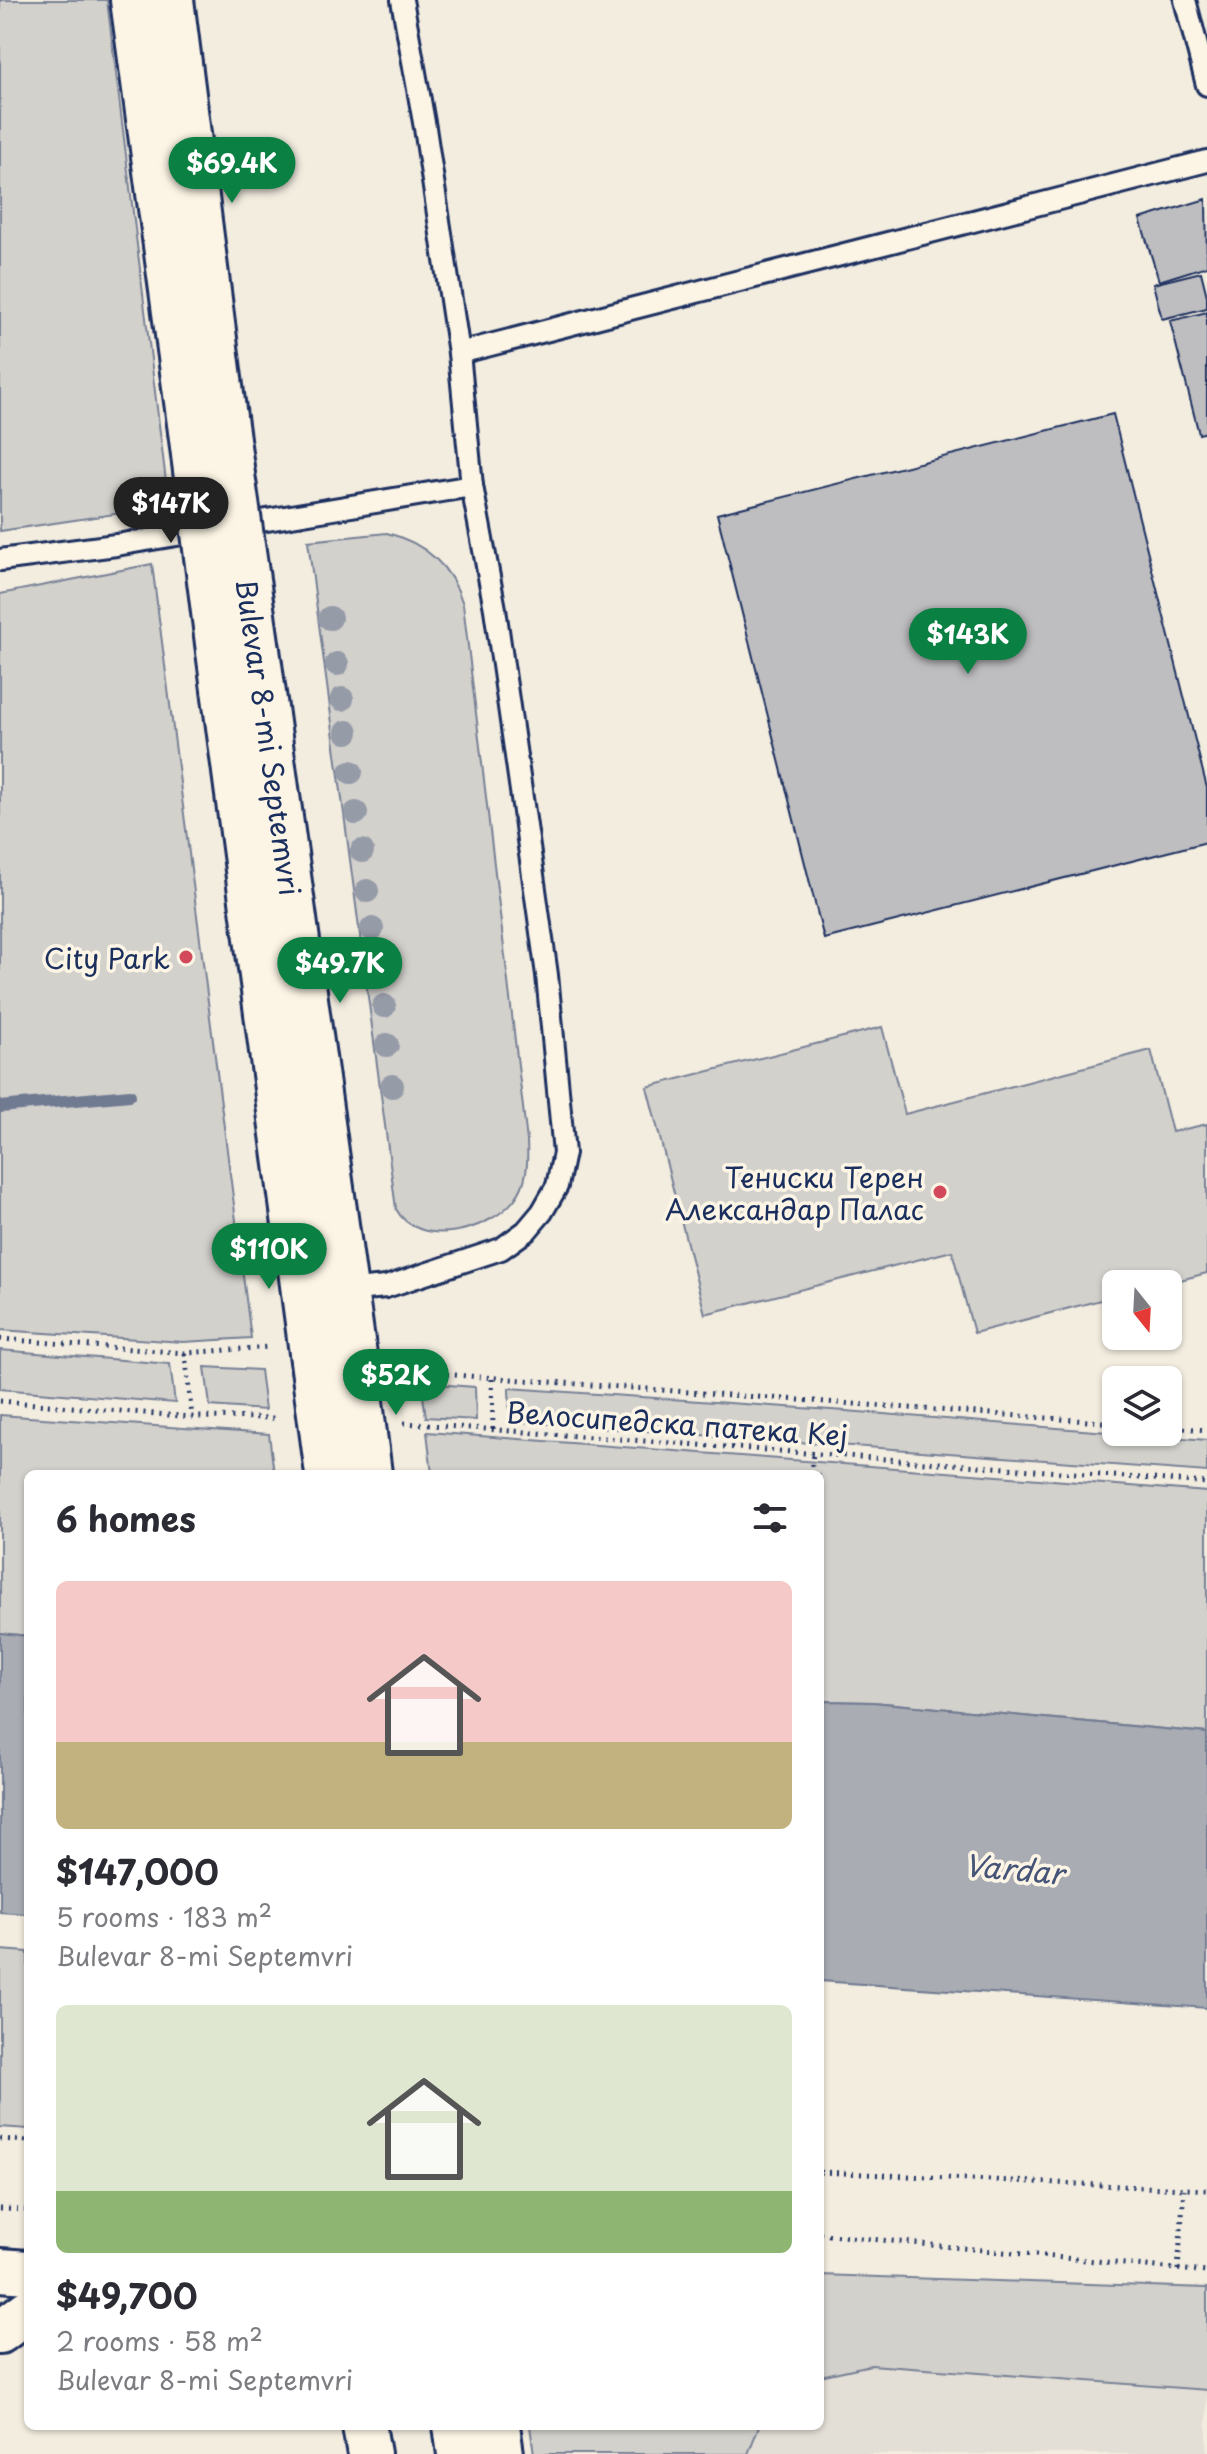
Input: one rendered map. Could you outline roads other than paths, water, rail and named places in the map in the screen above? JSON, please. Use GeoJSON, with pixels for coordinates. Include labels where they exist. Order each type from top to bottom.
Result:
{"type":"FeatureCollection","features":[{"type":"Feature","properties":{"kind":"street","name":"Bulevar 8-mi Septemvri"},"geometry":{"type":"LineString","coordinates":[[133,0],[208,424],[238,651],[356,1370],[329,1470]]}},
{"type":"Feature","properties":{"kind":"street","name":"Bulevar 8-mi Septemvri"},"geometry":{"type":"LineString","coordinates":[[171,0],[208,424]]}},
{"type":"Feature","properties":{"kind":"street","name":"Bulevar 8-mi Septemvri"},"geometry":{"type":"LineString","coordinates":[[238,651],[345,1291],[368,1470]]}},
{"type":"Feature","properties":{"kind":"street"},"geometry":{"type":"LineString","coordinates":[[0,2270],[24,2272]]}},
{"type":"Feature","properties":{"kind":"street"},"geometry":{"type":"LineString","coordinates":[[0,2332],[24,2314]]}},
{"type":"Feature","properties":{"kind":"street"},"geometry":{"type":"LineString","coordinates":[[365,2430],[369,2454]]}},
{"type":"Feature","properties":{"kind":"street"},"geometry":{"type":"LineString","coordinates":[[457,2430],[460,2454]]}},
{"type":"Feature","properties":{"kind":"street"},"geometry":{"type":"LineString","coordinates":[[498,2430],[501,2454]]}},
{"type":"Feature","properties":{"kind":"lane"},"geometry":{"type":"LineString","coordinates":[[345,1291],[386,1287],[501,1249],[526,1231],[542,1212],[557,1186],[564,1153],[547,975],[495,609],[472,486],[459,353],[402,0]]}},
{"type":"Feature","properties":{"kind":"lane"},"geometry":{"type":"LineString","coordinates":[[1185,0],[1207,85]]}},
{"type":"Feature","properties":{"kind":"lane"},"geometry":{"type":"LineString","coordinates":[[459,353],[1207,161]]}},
{"type":"Feature","properties":{"kind":"lane"},"geometry":{"type":"LineString","coordinates":[[0,560],[116,545],[472,486]]}},
{"type":"Feature","properties":{"kind":"water"},"geometry":{"type":"Polygon","coordinates":[[[0,1633],[24,1636],[24,1914],[0,1912],[0,1633]]]}},
{"type":"Feature","properties":{"kind":"water","name":"Vardar"},"geometry":{"type":"Polygon","coordinates":[[[824,1701],[873,1702],[1207,1733],[1207,2008],[824,1981],[824,1701]]]}},
{"type":"Feature","properties":{"kind":"waterway"},"geometry":{"type":"LineString","coordinates":[[0,1107],[130,1095]]}},
{"type":"Feature","properties":{"kind":"place","name":"City Park"},"geometry":{"type":"Point","coordinates":[186,957]}},
{"type":"Feature","properties":{"kind":"place","name":"Тениски Терен Александар Палас"},"geometry":{"type":"Point","coordinates":[940,1192]}}]}
